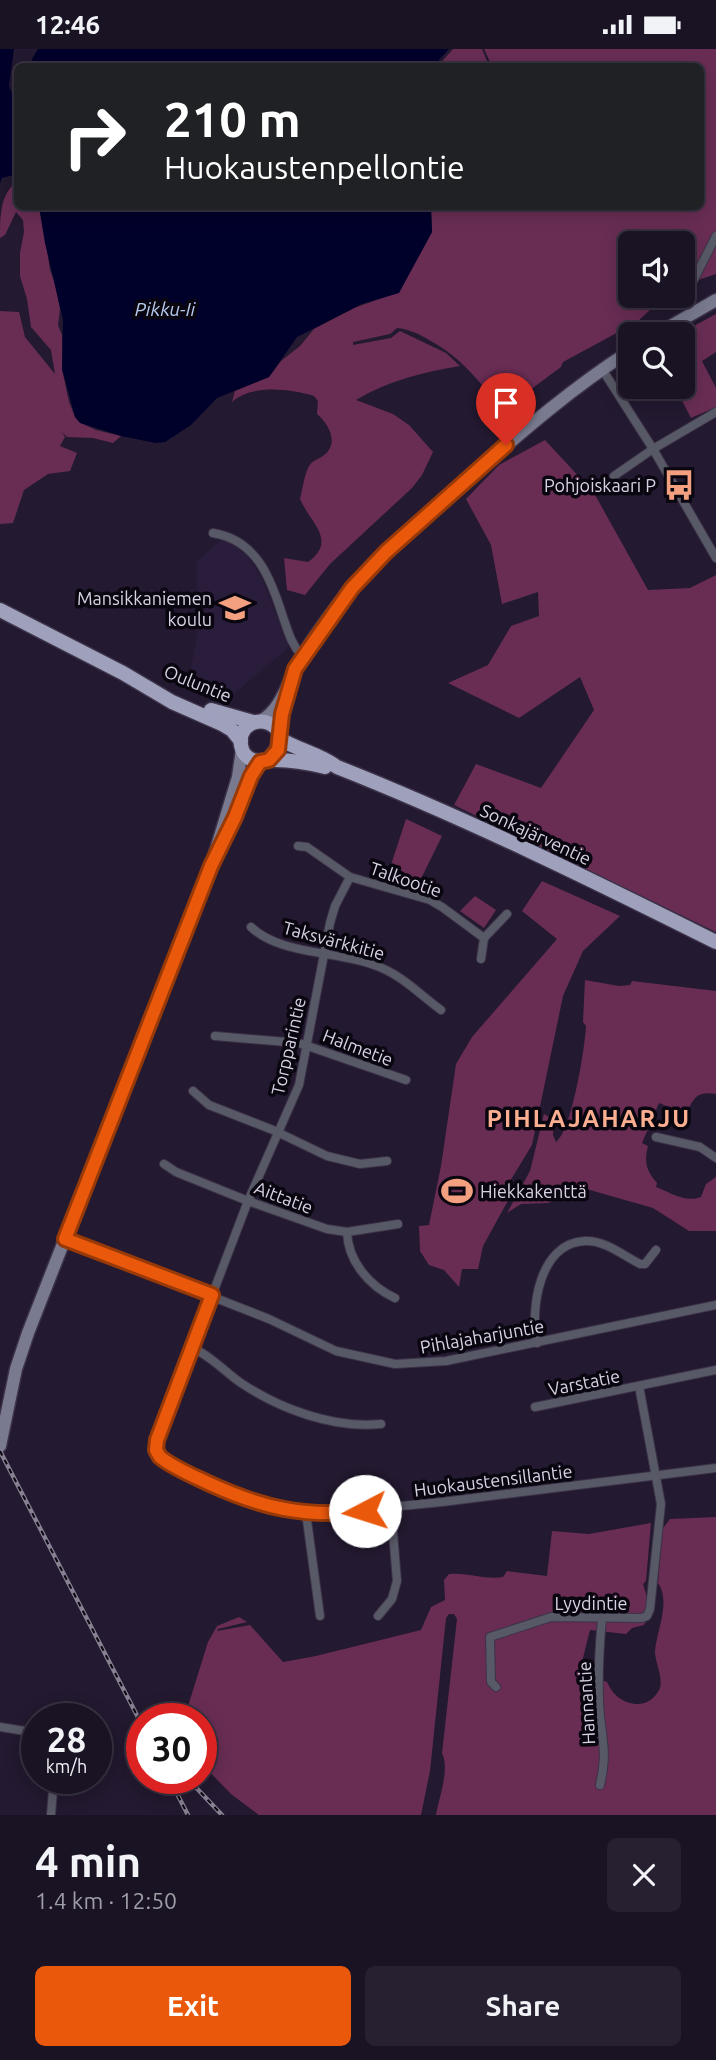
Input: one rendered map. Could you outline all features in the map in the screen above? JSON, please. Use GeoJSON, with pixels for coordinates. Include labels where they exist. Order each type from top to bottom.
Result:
{"type":"FeatureCollection","features":[{"type":"Feature","properties":{"kind":"highway","name":"Ouluntie"},"geometry":{"type":"LineString","coordinates":[[0,610],[130,676],[200,707],[258,721]]}},
{"type":"Feature","properties":{"kind":"highway","name":"Ouluntie"},"geometry":{"type":"LineString","coordinates":[[130,676],[172,702],[232,730],[241,745]]}},
{"type":"Feature","properties":{"kind":"highway"},"geometry":{"type":"LineString","coordinates":[[258,721],[269,722],[280,735],[278,750],[265,761],[246,756],[241,745],[247,726],[258,721]]}},
{"type":"Feature","properties":{"kind":"highway","name":"Sonkajärventie"},"geometry":{"type":"LineString","coordinates":[[280,735],[301,750],[621,895],[716,942]]}},
{"type":"Feature","properties":{"kind":"highway","name":"Sonkajärventie"},"geometry":{"type":"LineString","coordinates":[[265,761],[337,767]]}},
{"type":"Feature","properties":{"kind":"main road"},"geometry":{"type":"LineString","coordinates":[[678,322],[716,300]]}},
{"type":"Feature","properties":{"kind":"main road"},"geometry":{"type":"LineString","coordinates":[[258,721],[269,716],[289,684],[302,656],[352,588],[386,552],[527,427],[618,359]]}},
{"type":"Feature","properties":{"kind":"main road"},"geometry":{"type":"LineString","coordinates":[[280,735],[289,684]]}},
{"type":"Feature","properties":{"kind":"main road"},"geometry":{"type":"LineString","coordinates":[[0,1446],[5,1414],[28,1333],[211,866],[232,801],[241,745]]}},
{"type":"Feature","properties":{"kind":"main road"},"geometry":{"type":"LineString","coordinates":[[211,866],[251,776],[265,761]]}},
{"type":"Feature","properties":{"kind":"street"},"geometry":{"type":"LineString","coordinates":[[694,313],[687,293],[716,236]]}},
{"type":"Feature","properties":{"kind":"street"},"geometry":{"type":"LineString","coordinates":[[602,369],[653,449],[716,558]]}},
{"type":"Feature","properties":{"kind":"street"},"geometry":{"type":"LineString","coordinates":[[614,476],[653,449],[716,413]]}},
{"type":"Feature","properties":{"kind":"street"},"geometry":{"type":"LineString","coordinates":[[214,533],[236,538],[256,558],[275,591],[294,647],[302,656]]}},
{"type":"Feature","properties":{"kind":"street","name":"Talkootie"},"geometry":{"type":"LineString","coordinates":[[298,846],[307,847],[350,877],[430,901],[484,938]]}},
{"type":"Feature","properties":{"kind":"street","name":"Torpparintie"},"geometry":{"type":"LineString","coordinates":[[160,1457],[156,1450],[157,1440],[248,1201],[299,1085],[323,953],[335,906],[350,877]]}},
{"type":"Feature","properties":{"kind":"street"},"geometry":{"type":"LineString","coordinates":[[481,959],[484,938],[507,914]]}},
{"type":"Feature","properties":{"kind":"street","name":"Taksvärkkitie"},"geometry":{"type":"LineString","coordinates":[[251,927],[259,935],[275,941],[366,962],[388,970],[441,1010]]}},
{"type":"Feature","properties":{"kind":"street","name":"Halmetie"},"geometry":{"type":"LineString","coordinates":[[215,1036],[306,1045],[406,1080]]}},
{"type":"Feature","properties":{"kind":"street"},"geometry":{"type":"LineString","coordinates":[[193,1091],[209,1105],[341,1161],[369,1164],[387,1161]]}},
{"type":"Feature","properties":{"kind":"street"},"geometry":{"type":"LineString","coordinates":[[656,1137],[700,1147],[716,1158]]}},
{"type":"Feature","properties":{"kind":"street","name":"Aittatie"},"geometry":{"type":"LineString","coordinates":[[164,1164],[176,1172],[314,1226],[347,1231],[398,1224]]}},
{"type":"Feature","properties":{"kind":"street"},"geometry":{"type":"LineString","coordinates":[[347,1231],[352,1257],[362,1273],[395,1299]]}},
{"type":"Feature","properties":{"kind":"street","name":"Pihlajaharjuntie"},"geometry":{"type":"LineString","coordinates":[[65,1239],[212,1295],[336,1351],[395,1364],[446,1361],[716,1305]]}},
{"type":"Feature","properties":{"kind":"street"},"geometry":{"type":"LineString","coordinates":[[537,1343],[534,1329],[539,1290],[546,1267],[559,1252],[578,1242],[593,1241],[645,1264],[656,1250]]}},
{"type":"Feature","properties":{"kind":"street"},"geometry":{"type":"LineString","coordinates":[[192,1348],[245,1386],[297,1410],[339,1423],[363,1426],[381,1424]]}},
{"type":"Feature","properties":{"kind":"street","name":"Varstatie"},"geometry":{"type":"LineString","coordinates":[[535,1408],[716,1370]]}},
{"type":"Feature","properties":{"kind":"street","name":"Varstatie"},"geometry":{"type":"LineString","coordinates":[[639,1386],[657,1475]]}},
{"type":"Feature","properties":{"kind":"street","name":"Huokaustensillantie"},"geometry":{"type":"LineString","coordinates":[[160,1457],[236,1496],[281,1510],[339,1514],[716,1468]]}},
{"type":"Feature","properties":{"kind":"street","name":"Lyydintie"},"geometry":{"type":"LineString","coordinates":[[496,1687],[491,1682],[489,1637],[551,1617],[647,1616],[650,1609],[661,1504],[657,1475]]}},
{"type":"Feature","properties":{"kind":"street"},"geometry":{"type":"LineString","coordinates":[[378,1616],[392,1599],[397,1581],[391,1508]]}},
{"type":"Feature","properties":{"kind":"street"},"geometry":{"type":"LineString","coordinates":[[306,1513],[320,1616]]}},
{"type":"Feature","properties":{"kind":"street","name":"Hannantie"},"geometry":{"type":"LineString","coordinates":[[600,1785],[606,1755],[600,1716],[598,1663],[602,1618]]}},
{"type":"Feature","properties":{"kind":"street"},"geometry":{"type":"LineString","coordinates":[[0,1727],[21,1730]]}},
{"type":"Feature","properties":{"kind":"street"},"geometry":{"type":"LineString","coordinates":[[51,1815],[53,1794]]}},
{"type":"Feature","properties":{"kind":"shaded area"},"geometry":{"type":"Polygon","coordinates":[[[453,49],[482,49],[488,63],[441,63],[453,49]]]}},
{"type":"Feature","properties":{"kind":"shaded area"},"geometry":{"type":"Polygon","coordinates":[[[484,49],[716,49],[716,274],[695,281],[695,231],[618,231],[618,308],[652,308],[637,322],[618,322],[618,332],[563,362],[561,367],[534,387],[523,405],[507,418],[463,364],[418,334],[397,328],[390,334],[353,342],[353,345],[391,338],[400,331],[446,353],[460,366],[406,378],[356,400],[393,414],[409,425],[433,452],[412,488],[330,564],[305,595],[287,590],[284,558],[308,562],[321,546],[319,531],[300,499],[307,470],[312,462],[328,451],[331,434],[317,414],[318,401],[314,396],[294,391],[260,390],[249,392],[232,402],[235,391],[269,377],[281,361],[300,346],[314,329],[354,308],[399,292],[432,232],[431,210],[704,210],[704,63],[491,63],[484,49]]]}},
{"type":"Feature","properties":{"kind":"shaded area"},"geometry":{"type":"Polygon","coordinates":[[[14,184],[14,210],[40,210],[42,214],[50,270],[60,309],[58,325],[62,335],[62,369],[75,417],[96,430],[121,436],[113,443],[93,438],[67,437],[62,432],[65,437],[60,446],[77,453],[70,471],[48,474],[24,490],[13,523],[0,524],[0,311],[19,312],[25,337],[55,374],[51,350],[31,327],[20,276],[23,220],[16,212],[5,235],[0,238],[1,215],[10,188],[14,184]]]}},
{"type":"Feature","properties":{"kind":"shaded area"},"geometry":{"type":"Polygon","coordinates":[[[716,314],[716,352],[702,361],[716,388],[716,407],[691,418],[681,399],[695,399],[695,325],[716,314]]]}},
{"type":"Feature","properties":{"kind":"shaded area"},"geometry":{"type":"Polygon","coordinates":[[[545,440],[594,493],[648,590],[690,588],[716,575],[716,932],[454,805],[476,764],[541,788],[594,710],[580,677],[519,718],[448,683],[488,665],[511,626],[539,616],[538,592],[502,604],[491,545],[466,499],[499,465],[545,440]]]}},
{"type":"Feature","properties":{"kind":"shaded area","name":"Mansikkaniemen koulu"},"geometry":{"type":"Polygon","coordinates":[[[223,538],[247,555],[263,580],[289,647],[233,695],[190,674],[197,636],[197,561],[223,538]]]}},
{"type":"Feature","properties":{"kind":"shaded area"},"geometry":{"type":"Polygon","coordinates":[[[406,819],[442,836],[415,891],[386,880],[406,819]]]}},
{"type":"Feature","properties":{"kind":"shaded area"},"geometry":{"type":"Polygon","coordinates":[[[542,881],[620,916],[583,951],[563,996],[532,1145],[504,1191],[510,1197],[483,1246],[478,1269],[462,1269],[459,1287],[444,1270],[429,1265],[420,1251],[419,1226],[429,1225],[456,1064],[472,1037],[557,939],[522,911],[542,881]]]}},
{"type":"Feature","properties":{"kind":"shaded area"},"geometry":{"type":"Polygon","coordinates":[[[475,896],[496,910],[484,928],[460,911],[475,896]]]}},
{"type":"Feature","properties":{"kind":"shaded area"},"geometry":{"type":"Polygon","coordinates":[[[585,980],[619,986],[630,985],[632,981],[716,991],[716,1094],[704,1093],[697,1097],[686,1114],[659,1103],[642,1143],[648,1146],[647,1166],[657,1183],[656,1187],[678,1197],[695,1199],[701,1197],[706,1184],[716,1177],[716,1231],[689,1231],[653,1208],[583,1188],[565,1191],[549,1203],[521,1204],[507,1213],[530,1171],[544,1114],[554,1120],[553,1135],[556,1142],[567,1122],[577,1088],[585,1037],[585,980]]]}},
{"type":"Feature","properties":{"kind":"shaded area"},"geometry":{"type":"Polygon","coordinates":[[[716,1517],[716,1815],[436,1815],[445,1767],[442,1753],[457,1619],[454,1614],[449,1614],[446,1618],[430,1771],[421,1815],[259,1815],[217,1780],[217,1703],[189,1703],[208,1642],[217,1626],[239,1617],[247,1622],[217,1631],[250,1625],[283,1662],[421,1630],[431,1607],[445,1600],[444,1580],[449,1574],[496,1578],[503,1577],[507,1571],[547,1576],[552,1531],[589,1534],[651,1523],[646,1581],[643,1584],[648,1605],[647,1620],[644,1625],[632,1628],[626,1634],[590,1630],[579,1674],[607,1682],[616,1695],[626,1702],[639,1704],[652,1699],[661,1683],[655,1651],[663,1607],[662,1590],[658,1583],[663,1528],[670,1519],[716,1517]]]}},
{"type":"Feature","properties":{"kind":"water"},"geometry":{"type":"Polygon","coordinates":[[[0,49],[14,49],[9,86],[14,98],[14,175],[2,178],[0,183],[0,49]]]}},
{"type":"Feature","properties":{"kind":"water"},"geometry":{"type":"Polygon","coordinates":[[[38,49],[449,49],[439,63],[31,63],[38,49]]]}},
{"type":"Feature","properties":{"kind":"water","name":"Pikku-Ii"},"geometry":{"type":"Polygon","coordinates":[[[40,210],[431,210],[432,232],[399,293],[362,304],[297,337],[269,377],[217,398],[191,425],[165,442],[156,443],[121,436],[80,423],[75,417],[62,369],[63,320],[40,210]]]}},
{"type":"Feature","properties":{"kind":"railway"},"geometry":{"type":"LineString","coordinates":[[0,1451],[131,1703]]}},
{"type":"Feature","properties":{"kind":"railway"},"geometry":{"type":"LineString","coordinates":[[177,1794],[188,1815]]}},
{"type":"Feature","properties":{"kind":"railway"},"geometry":{"type":"LineString","coordinates":[[202,1794],[222,1815]]}},
{"type":"Feature","properties":{"kind":"place","name":"Pohjoiskaari P"},"geometry":{"type":"Point","coordinates":[679,485]}},
{"type":"Feature","properties":{"kind":"place","name":"Mansikkaniemen koulu"},"geometry":{"type":"Point","coordinates":[235,608]}},
{"type":"Feature","properties":{"kind":"place","name":"Hiekkakenttä"},"geometry":{"type":"Point","coordinates":[457,1191]}},
{"type":"Feature","properties":{"kind":"district","name":"PIHLAJAHARJU"},"geometry":{"type":"Point","coordinates":[589,1118]}},
{"type":"Feature","properties":{"kind":"route"},"geometry":{"type":"LineString","coordinates":[[365,1511],[339,1514],[281,1510],[236,1496],[160,1457],[156,1450],[157,1440],[212,1295],[65,1239],[211,866],[254,769],[260,762],[269,760],[278,750],[279,731],[289,684],[302,656],[352,588],[386,552],[506,445]]}}]}
